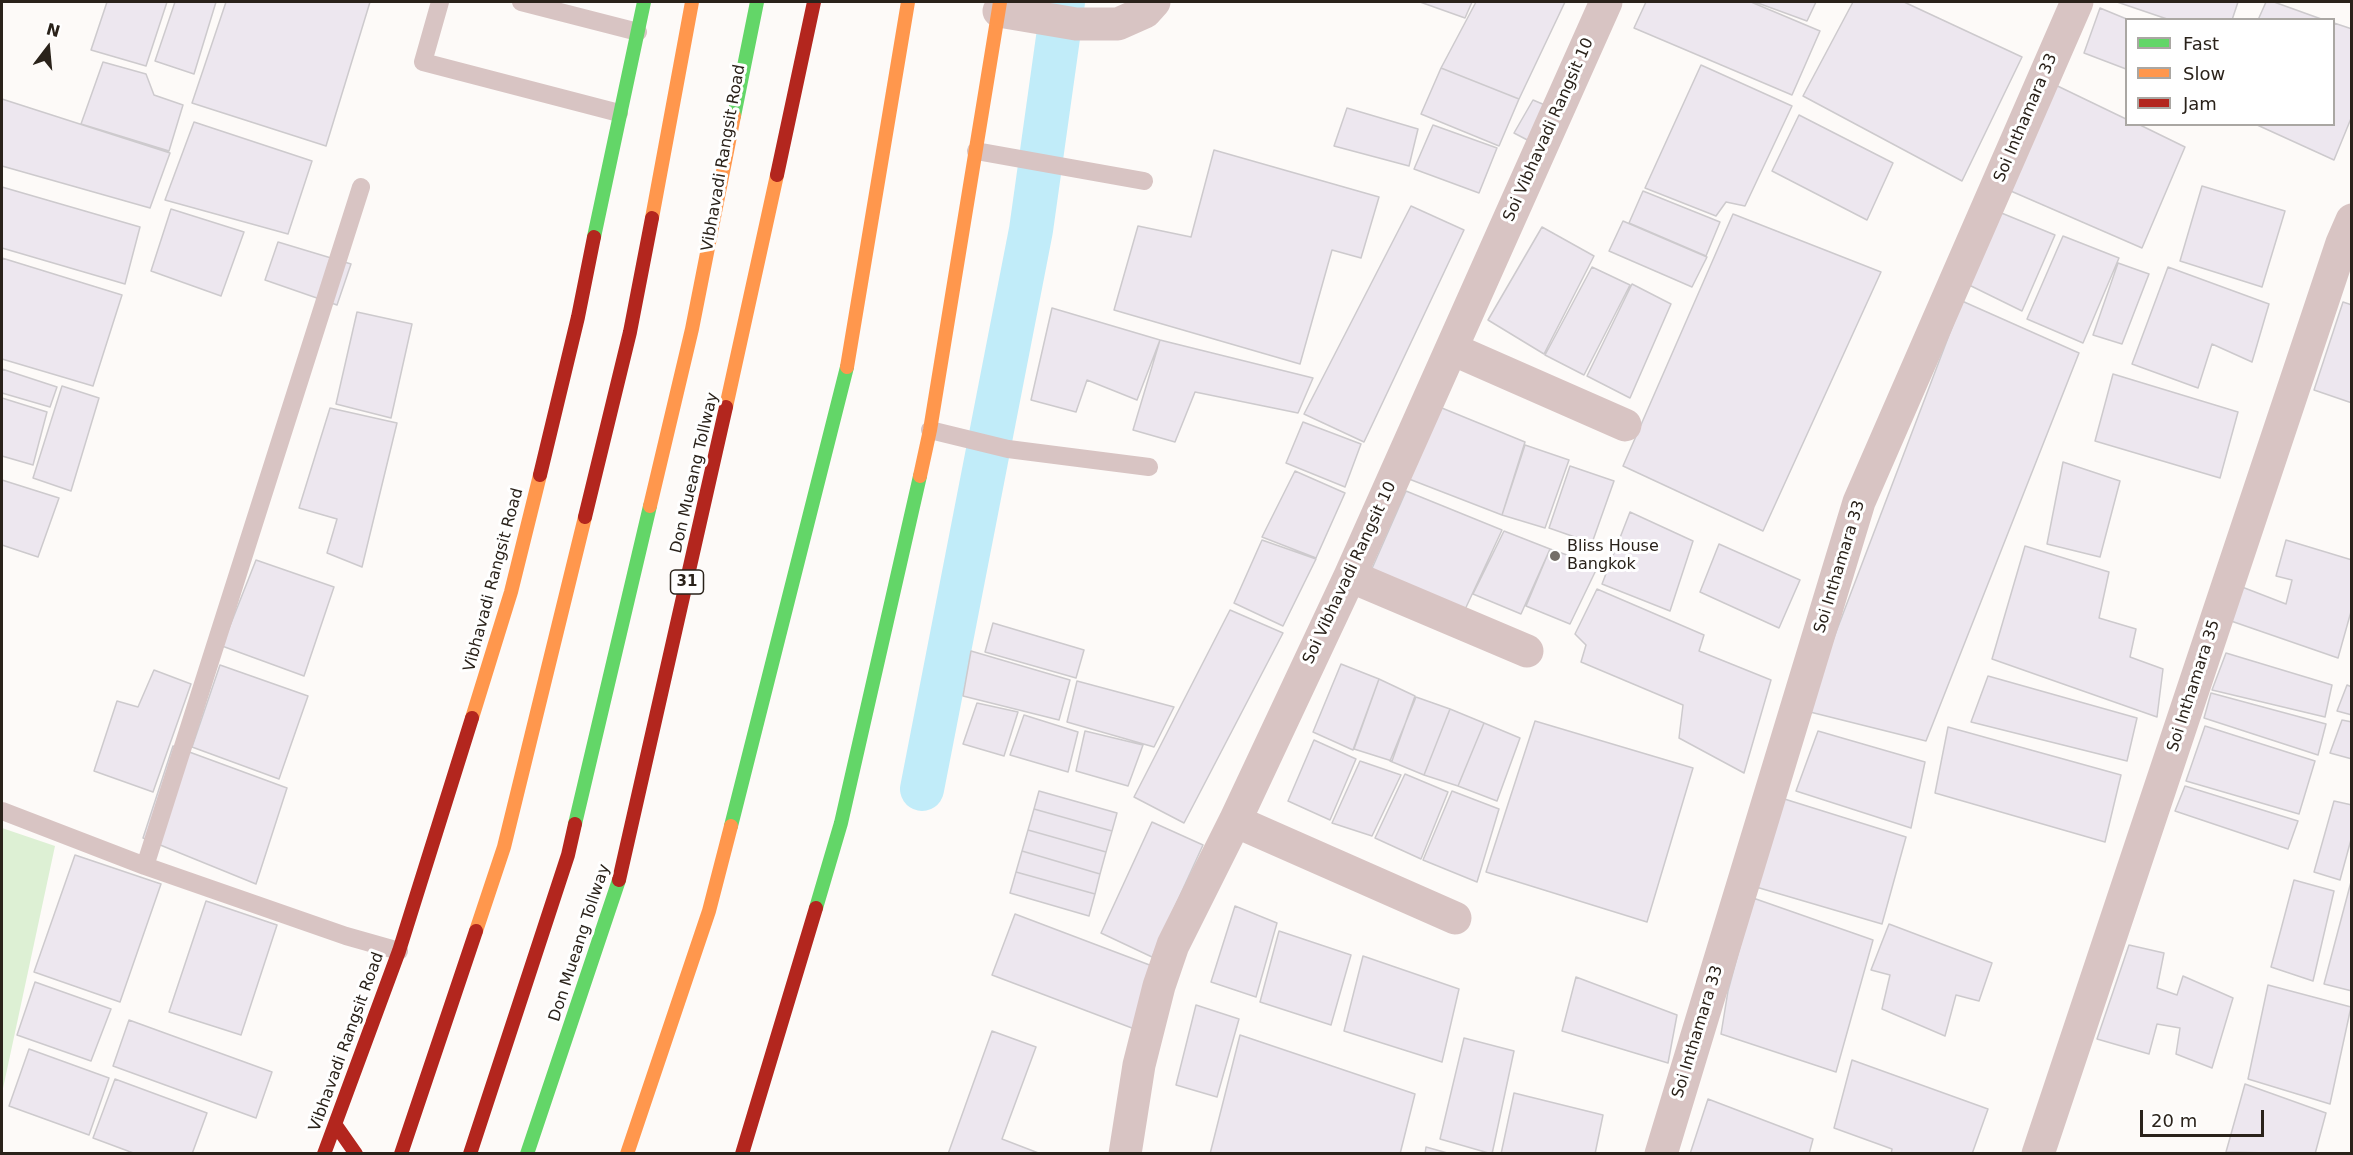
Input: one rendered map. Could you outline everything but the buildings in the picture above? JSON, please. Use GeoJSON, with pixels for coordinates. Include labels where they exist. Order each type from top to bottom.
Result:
{"type":"FeatureCollection","features":[{"type":"Feature","properties":{"kind":"main road","name":"Vibhavadi Rangsit Road"},"geometry":{"type":"LineString","coordinates":[[324,1154],[399,951],[511,592],[578,317],[644,2]]}},
{"type":"Feature","properties":{"kind":"main road"},"geometry":{"type":"LineString","coordinates":[[401,1154],[504,847],[630,332],[692,2]]}},
{"type":"Feature","properties":{"kind":"main road"},"geometry":{"type":"LineString","coordinates":[[470,1154],[568,855],[692,329],[757,2]]}},
{"type":"Feature","properties":{"kind":"main road","name":"Vibhavadi Rangsit Road"},"geometry":{"type":"LineString","coordinates":[[745,130],[768,2]]}},
{"type":"Feature","properties":{"kind":"main road","name":"31"},"geometry":{"type":"LineString","coordinates":[[772,261],[820,2]]}},
{"type":"Feature","properties":{"kind":"main road","name":"Don Mueang Tollway"},"geometry":{"type":"LineString","coordinates":[[527,1154],[621,873],[820,2]]}},
{"type":"Feature","properties":{"kind":"main road"},"geometry":{"type":"LineString","coordinates":[[627,1154],[709,911],[846,373],[908,2]]}},
{"type":"Feature","properties":{"kind":"main road"},"geometry":{"type":"LineString","coordinates":[[742,1154],[842,823],[930,430],[976,151],[1009,10]]}},
{"type":"Feature","properties":{"kind":"main road"},"geometry":{"type":"LineString","coordinates":[[335,1124],[356,1154]]}},
{"type":"Feature","properties":{"kind":"street"},"geometry":{"type":"LineString","coordinates":[[1009,10],[1076,24],[1119,24],[1145,12],[1154,2]]}},
{"type":"Feature","properties":{"kind":"street","name":"Soi Vibhavadi Rangsit 10"},"geometry":{"type":"LineString","coordinates":[[1125,1154],[1139,1065],[1159,986],[1173,945],[1235,821],[1350,576],[1606,2]]}},
{"type":"Feature","properties":{"kind":"street","name":"Soi Inthamara 33"},"geometry":{"type":"LineString","coordinates":[[1661,1154],[1859,502],[2077,2]]}},
{"type":"Feature","properties":{"kind":"street","name":"Soi Inthamara 35"},"geometry":{"type":"LineString","coordinates":[[2038,1154],[2334,266],[2352,220]]}},
{"type":"Feature","properties":{"kind":"street"},"geometry":{"type":"LineString","coordinates":[[1452,349],[1625,425]]}},
{"type":"Feature","properties":{"kind":"street"},"geometry":{"type":"LineString","coordinates":[[1350,576],[1527,651]]}},
{"type":"Feature","properties":{"kind":"street"},"geometry":{"type":"LineString","coordinates":[[1235,821],[1455,918]]}},
{"type":"Feature","properties":{"kind":"lane"},"geometry":{"type":"LineString","coordinates":[[440,2],[423,62],[619,113]]}},
{"type":"Feature","properties":{"kind":"lane"},"geometry":{"type":"LineString","coordinates":[[521,2],[638,32]]}},
{"type":"Feature","properties":{"kind":"lane"},"geometry":{"type":"LineString","coordinates":[[976,151],[1144,181]]}},
{"type":"Feature","properties":{"kind":"lane"},"geometry":{"type":"LineString","coordinates":[[145,866],[361,187]]}},
{"type":"Feature","properties":{"kind":"lane"},"geometry":{"type":"LineString","coordinates":[[930,430],[1008,449],[1149,467]]}},
{"type":"Feature","properties":{"kind":"lane"},"geometry":{"type":"LineString","coordinates":[[2,811],[145,866],[346,936],[399,951]]}},
{"type":"Feature","properties":{"kind":"green space"},"geometry":{"type":"Polygon","coordinates":[[[2,828],[55,846],[2,1093],[2,828]]]}},
{"type":"Feature","properties":{"kind":"waterway"},"geometry":{"type":"LineString","coordinates":[[922,789],[1031,230],[1063,2]]}},
{"type":"Feature","properties":{"kind":"traffic: fast"},"geometry":{"type":"LineString","coordinates":[[594,237],[644,2]]}},
{"type":"Feature","properties":{"kind":"traffic: fast"},"geometry":{"type":"LineString","coordinates":[[734,116],[757,2]]}},
{"type":"Feature","properties":{"kind":"traffic: fast"},"geometry":{"type":"LineString","coordinates":[[731,826],[847,367]]}},
{"type":"Feature","properties":{"kind":"traffic: fast"},"geometry":{"type":"LineString","coordinates":[[816,908],[841,823],[920,476]]}},
{"type":"Feature","properties":{"kind":"traffic: fast"},"geometry":{"type":"LineString","coordinates":[[575,824],[650,506]]}},
{"type":"Feature","properties":{"kind":"traffic: fast"},"geometry":{"type":"LineString","coordinates":[[527,1154],[619,880]]}},
{"type":"Feature","properties":{"kind":"traffic: slow"},"geometry":{"type":"LineString","coordinates":[[652,218],[692,2]]}},
{"type":"Feature","properties":{"kind":"traffic: slow"},"geometry":{"type":"LineString","coordinates":[[847,367],[908,2]]}},
{"type":"Feature","properties":{"kind":"traffic: slow"},"geometry":{"type":"LineString","coordinates":[[920,476],[930,430],[1000,2]]}},
{"type":"Feature","properties":{"kind":"traffic: slow"},"geometry":{"type":"LineString","coordinates":[[650,506],[692,329],[734,116]]}},
{"type":"Feature","properties":{"kind":"traffic: slow"},"geometry":{"type":"LineString","coordinates":[[726,407],[777,175]]}},
{"type":"Feature","properties":{"kind":"traffic: slow"},"geometry":{"type":"LineString","coordinates":[[472,718],[511,592],[540,475]]}},
{"type":"Feature","properties":{"kind":"traffic: slow"},"geometry":{"type":"LineString","coordinates":[[476,931],[504,847],[585,517]]}},
{"type":"Feature","properties":{"kind":"traffic: slow"},"geometry":{"type":"LineString","coordinates":[[627,1154],[709,911],[731,826]]}},
{"type":"Feature","properties":{"kind":"traffic: jam"},"geometry":{"type":"LineString","coordinates":[[777,175],[814,2]]}},
{"type":"Feature","properties":{"kind":"traffic: jam"},"geometry":{"type":"LineString","coordinates":[[585,517],[630,332],[652,218]]}},
{"type":"Feature","properties":{"kind":"traffic: jam"},"geometry":{"type":"LineString","coordinates":[[540,475],[578,317],[594,237]]}},
{"type":"Feature","properties":{"kind":"traffic: jam"},"geometry":{"type":"LineString","coordinates":[[619,880],[726,407]]}},
{"type":"Feature","properties":{"kind":"traffic: jam"},"geometry":{"type":"LineString","coordinates":[[324,1154],[399,951],[472,718]]}},
{"type":"Feature","properties":{"kind":"traffic: jam"},"geometry":{"type":"LineString","coordinates":[[470,1154],[568,855],[575,824]]}},
{"type":"Feature","properties":{"kind":"traffic: jam"},"geometry":{"type":"LineString","coordinates":[[742,1154],[816,908]]}},
{"type":"Feature","properties":{"kind":"traffic: jam"},"geometry":{"type":"LineString","coordinates":[[401,1154],[476,931]]}},
{"type":"Feature","properties":{"kind":"traffic: jam"},"geometry":{"type":"LineString","coordinates":[[335,1124],[356,1154]]}},
{"type":"Feature","properties":{"kind":"place","name":"Bliss House Bangkok"},"geometry":{"type":"Point","coordinates":[1555,556]}}]}
